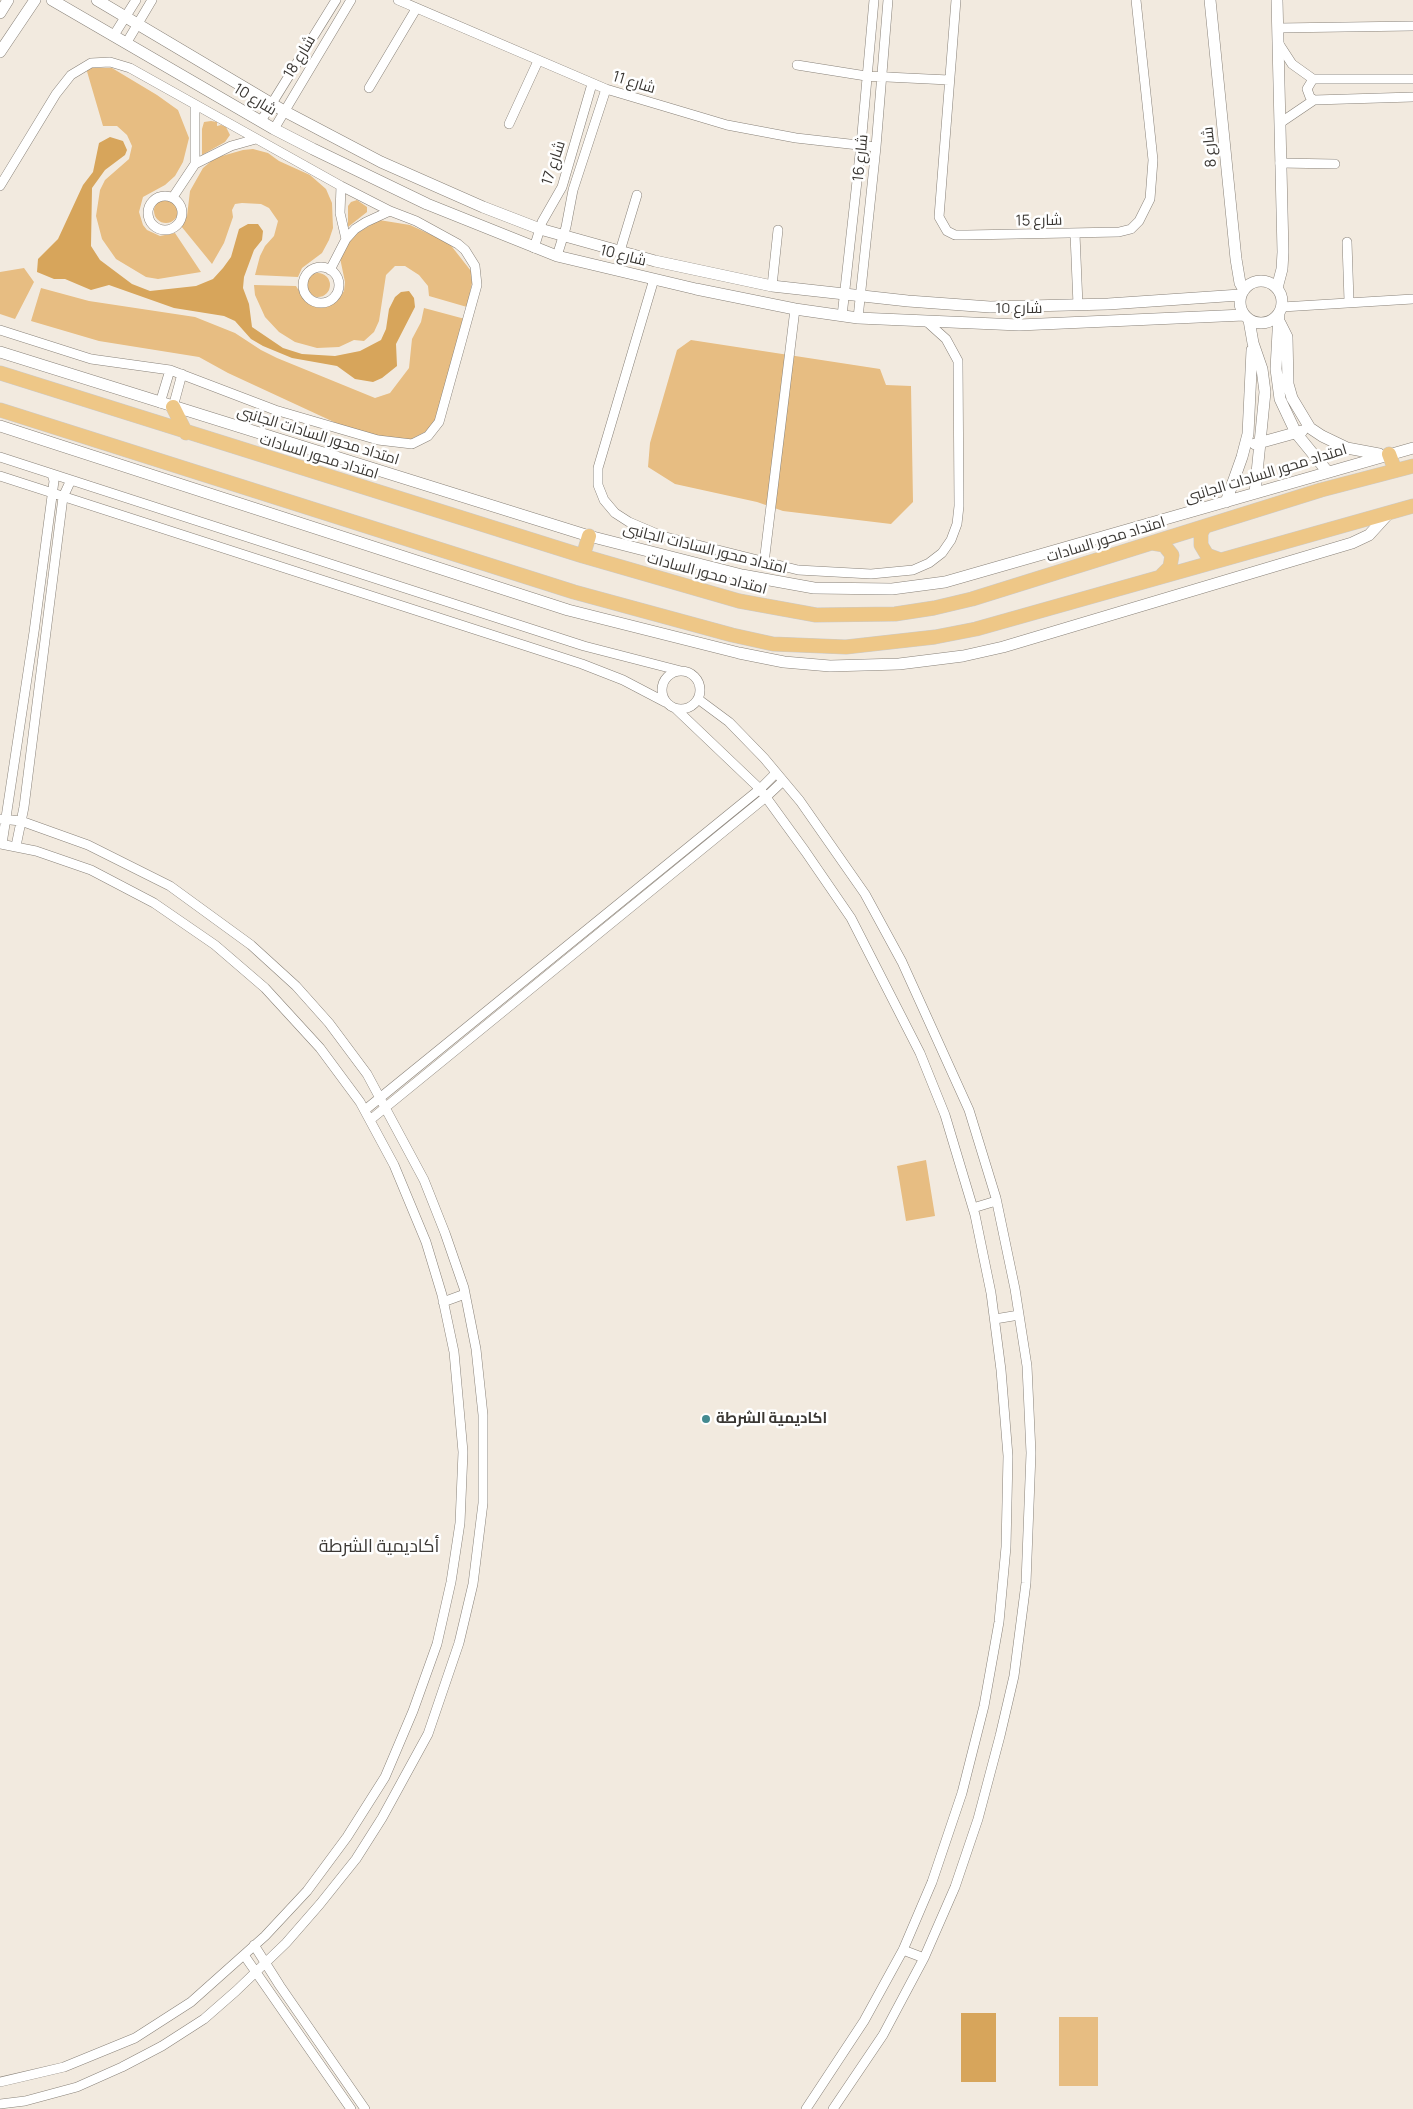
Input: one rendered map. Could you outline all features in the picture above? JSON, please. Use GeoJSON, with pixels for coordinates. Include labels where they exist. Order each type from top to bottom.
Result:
{"type":"FeatureCollection","features":[{"type":"Feature","properties":{"kind":"main road","name":"امتداد محور السادات"},"geometry":{"type":"LineString","coordinates":[[0,373],[186,433],[583,556],[739,601],[777,610],[816,615],[855,616],[914,611],[972,599],[1321,490],[1413,466]]}},
{"type":"Feature","properties":{"kind":"main road"},"geometry":{"type":"LineString","coordinates":[[166,405],[186,433]]}},
{"type":"Feature","properties":{"kind":"main road"},"geometry":{"type":"LineString","coordinates":[[0,410],[574,592],[732,635],[773,644],[846,647],[935,638],[976,629],[1218,559],[1413,506]]}},
{"type":"Feature","properties":{"kind":"main road"},"geometry":{"type":"LineString","coordinates":[[1389,454],[1395,470]]}},
{"type":"Feature","properties":{"kind":"main road"},"geometry":{"type":"LineString","coordinates":[[1204,528],[1201,533],[1200,545],[1207,555],[1218,559]]}},
{"type":"Feature","properties":{"kind":"main road"},"geometry":{"type":"LineString","coordinates":[[583,556],[590,536]]}},
{"type":"Feature","properties":{"kind":"main road"},"geometry":{"type":"LineString","coordinates":[[1152,543],[1164,545],[1172,555],[1170,567],[1162,575]]}},
{"type":"Feature","properties":{"kind":"street"},"geometry":{"type":"LineString","coordinates":[[0,13],[8,0]]}},
{"type":"Feature","properties":{"kind":"street"},"geometry":{"type":"LineString","coordinates":[[0,52],[35,0]]}},
{"type":"Feature","properties":{"kind":"street","name":"شارع 10"},"geometry":{"type":"LineString","coordinates":[[52,0],[274,129],[427,204],[557,256],[795,309],[858,318],[1019,325],[1247,318]]}},
{"type":"Feature","properties":{"kind":"street","name":"شارع 10"},"geometry":{"type":"LineString","coordinates":[[97,0],[271,104],[381,162],[482,207],[540,229],[563,237],[655,261],[772,286],[859,296],[990,307],[1078,305],[1242,292]]}},
{"type":"Feature","properties":{"kind":"street"},"geometry":{"type":"LineString","coordinates":[[114,35],[136,0]]}},
{"type":"Feature","properties":{"kind":"street"},"geometry":{"type":"LineString","coordinates":[[127,42],[152,0]]}},
{"type":"Feature","properties":{"kind":"street","name":"شارع 18"},"geometry":{"type":"LineString","coordinates":[[261,121],[336,0]]}},
{"type":"Feature","properties":{"kind":"street","name":"شارع 18"},"geometry":{"type":"LineString","coordinates":[[274,129],[351,0]]}},
{"type":"Feature","properties":{"kind":"street","name":"شارع 11"},"geometry":{"type":"LineString","coordinates":[[398,0],[606,89],[727,125],[796,138],[876,147]]}},
{"type":"Feature","properties":{"kind":"street","name":"شارع 16"},"geometry":{"type":"LineString","coordinates":[[842,316],[861,145],[874,0]]}},
{"type":"Feature","properties":{"kind":"street","name":"شارع 16"},"geometry":{"type":"LineString","coordinates":[[858,318],[876,147],[887,0]]}},
{"type":"Feature","properties":{"kind":"street","name":"شارع 15"},"geometry":{"type":"LineString","coordinates":[[956,0],[939,217],[947,231],[961,235],[1119,232],[1131,228],[1143,215],[1150,199],[1153,160],[1136,0]]}},
{"type":"Feature","properties":{"kind":"street","name":"شارع 8"},"geometry":{"type":"LineString","coordinates":[[1210,0],[1236,259],[1242,292]]}},
{"type":"Feature","properties":{"kind":"street"},"geometry":{"type":"LineString","coordinates":[[1277,0],[1282,269],[1277,288]]}},
{"type":"Feature","properties":{"kind":"street"},"geometry":{"type":"LineString","coordinates":[[369,88],[416,9]]}},
{"type":"Feature","properties":{"kind":"street"},"geometry":{"type":"LineString","coordinates":[[1278,28],[1413,26]]}},
{"type":"Feature","properties":{"kind":"street"},"geometry":{"type":"LineString","coordinates":[[1277,42],[1292,64],[1313,79],[1413,79]]}},
{"type":"Feature","properties":{"kind":"street"},"geometry":{"type":"LineString","coordinates":[[509,124],[538,61]]}},
{"type":"Feature","properties":{"kind":"street"},"geometry":{"type":"LineString","coordinates":[[0,186],[70,75],[86,65],[101,62],[120,64],[341,186],[390,212],[416,221],[458,244],[471,258],[477,275],[474,302],[442,414],[434,430],[428,436],[412,444],[378,440],[275,410],[170,370],[91,359],[0,330]]}},
{"type":"Feature","properties":{"kind":"street"},"geometry":{"type":"LineString","coordinates":[[797,65],[866,76],[949,80]]}},
{"type":"Feature","properties":{"kind":"street"},"geometry":{"type":"LineString","coordinates":[[1313,79],[1307,90],[1310,97],[1314,100]]}},
{"type":"Feature","properties":{"kind":"street","name":"شارع 17"},"geometry":{"type":"LineString","coordinates":[[534,248],[540,229],[562,187],[592,84]]}},
{"type":"Feature","properties":{"kind":"street","name":"شارع 17"},"geometry":{"type":"LineString","coordinates":[[557,256],[563,237],[572,190],[606,89]]}},
{"type":"Feature","properties":{"kind":"street"},"geometry":{"type":"LineString","coordinates":[[1280,123],[1314,100],[1413,97]]}},
{"type":"Feature","properties":{"kind":"street"},"geometry":{"type":"LineString","coordinates":[[195,105],[196,164]]}},
{"type":"Feature","properties":{"kind":"street"},"geometry":{"type":"LineString","coordinates":[[172,197],[196,164],[224,149],[256,139]]}},
{"type":"Feature","properties":{"kind":"street"},"geometry":{"type":"LineString","coordinates":[[1280,163],[1335,164]]}},
{"type":"Feature","properties":{"kind":"street"},"geometry":{"type":"LineString","coordinates":[[341,186],[340,212],[346,239]]}},
{"type":"Feature","properties":{"kind":"street"},"geometry":{"type":"LineString","coordinates":[[620,252],[637,195]]}},
{"type":"Feature","properties":{"kind":"street"},"geometry":{"type":"LineString","coordinates":[[158,197],[172,197],[182,208],[180,223],[168,231],[161,230],[149,222],[148,207],[158,197]]}},
{"type":"Feature","properties":{"kind":"street"},"geometry":{"type":"LineString","coordinates":[[330,270],[346,239],[366,222],[390,212]]}},
{"type":"Feature","properties":{"kind":"street"},"geometry":{"type":"LineString","coordinates":[[772,286],[778,230]]}},
{"type":"Feature","properties":{"kind":"street"},"geometry":{"type":"LineString","coordinates":[[1075,234],[1078,305]]}},
{"type":"Feature","properties":{"kind":"street"},"geometry":{"type":"LineString","coordinates":[[1347,242],[1349,301]]}},
{"type":"Feature","properties":{"kind":"street"},"geometry":{"type":"LineString","coordinates":[[316,268],[330,270],[338,282],[335,296],[322,303],[314,302],[304,291],[305,277],[316,268]]}},
{"type":"Feature","properties":{"kind":"street"},"geometry":{"type":"LineString","coordinates":[[654,279],[598,468],[598,485],[604,500],[615,513],[645,530],[683,543],[798,570],[836,574],[913,570],[928,563],[942,553],[951,540],[957,524],[959,506],[958,367],[953,349],[946,339],[926,321]]}},
{"type":"Feature","properties":{"kind":"street"},"geometry":{"type":"LineString","coordinates":[[1255,493],[1265,392],[1262,369],[1252,343],[1247,318],[1241,309],[1242,292],[1254,281],[1262,280],[1277,288],[1282,296],[1276,381],[1280,399],[1296,433],[1327,471]]}},
{"type":"Feature","properties":{"kind":"street"},"geometry":{"type":"LineString","coordinates":[[1247,318],[1263,323],[1270,321],[1280,314],[1349,301],[1413,299]]}},
{"type":"Feature","properties":{"kind":"street"},"geometry":{"type":"LineString","coordinates":[[764,563],[795,309]]}},
{"type":"Feature","properties":{"kind":"street"},"geometry":{"type":"LineString","coordinates":[[1280,314],[1287,337],[1288,384],[1292,398],[1310,428],[1347,448],[1375,454],[1389,454]]}},
{"type":"Feature","properties":{"kind":"street"},"geometry":{"type":"LineString","coordinates":[[1226,502],[1245,445],[1250,405],[1252,343]]}},
{"type":"Feature","properties":{"kind":"street","name":"امتداد محور السادات الجانبى"},"geometry":{"type":"LineString","coordinates":[[0,352],[590,536],[781,583],[814,588],[892,589],[945,582],[1226,502],[1327,471],[1413,448]]}},
{"type":"Feature","properties":{"kind":"street"},"geometry":{"type":"LineString","coordinates":[[166,405],[170,370]]}},
{"type":"Feature","properties":{"kind":"street"},"geometry":{"type":"LineString","coordinates":[[166,405],[182,374]]}},
{"type":"Feature","properties":{"kind":"street"},"geometry":{"type":"LineString","coordinates":[[0,426],[568,610],[754,657],[830,666],[899,664],[962,656],[1009,645],[1352,543],[1369,535],[1389,513]]}},
{"type":"Feature","properties":{"kind":"street"},"geometry":{"type":"LineString","coordinates":[[1245,445],[1260,444],[1310,428]]}},
{"type":"Feature","properties":{"kind":"street"},"geometry":{"type":"LineString","coordinates":[[0,457],[584,646],[693,675],[697,680],[700,692],[698,699],[689,708],[676,709]]}},
{"type":"Feature","properties":{"kind":"street"},"geometry":{"type":"LineString","coordinates":[[0,2082],[64,2067],[135,2038],[191,2002],[244,1955],[307,1891],[347,1837],[385,1777],[413,1711],[437,1644],[451,1582],[460,1523],[462,1452],[454,1352],[444,1302],[426,1242],[394,1165],[365,1110],[308,1035],[265,988],[215,945],[154,903],[123,885],[73,863],[16,846],[1,844],[3,819],[51,493],[52,474]]}},
{"type":"Feature","properties":{"kind":"street"},"geometry":{"type":"LineString","coordinates":[[0,476],[582,664],[629,682],[665,702],[676,709],[760,789],[766,797],[851,918],[920,1053],[945,1114],[973,1208],[995,1318],[1008,1456],[1006,1547],[1000,1622],[984,1706],[962,1793],[932,1882],[903,1950],[864,2021],[806,2109]]}},
{"type":"Feature","properties":{"kind":"street"},"geometry":{"type":"LineString","coordinates":[[16,846],[21,821],[63,497],[71,480]]}},
{"type":"Feature","properties":{"kind":"street"},"geometry":{"type":"LineString","coordinates":[[665,702],[661,691],[665,679],[675,672],[681,671]]}},
{"type":"Feature","properties":{"kind":"street"},"geometry":{"type":"LineString","coordinates":[[698,699],[729,722],[783,781],[832,845],[860,886],[902,962],[969,1110],[996,1201],[1019,1315],[1027,1366],[1031,1453],[1029,1536],[1021,1632],[1004,1723],[978,1819],[955,1887],[924,1958],[883,2035],[833,2109]]}},
{"type":"Feature","properties":{"kind":"street"},"geometry":{"type":"LineString","coordinates":[[365,1110],[760,789],[776,773]]}},
{"type":"Feature","properties":{"kind":"street"},"geometry":{"type":"LineString","coordinates":[[370,1120],[766,797],[783,781]]}},
{"type":"Feature","properties":{"kind":"street"},"geometry":{"type":"LineString","coordinates":[[0,2104],[25,2101],[77,2087],[122,2068],[162,2046],[204,2018],[256,1972],[320,1904],[356,1859],[382,1818],[428,1734],[459,1643],[473,1584],[484,1503],[484,1416],[476,1349],[466,1294],[424,1180],[367,1074],[329,1023],[296,986],[251,945],[197,904],[142,870],[88,845],[21,821],[3,819]]}},
{"type":"Feature","properties":{"kind":"street"},"geometry":{"type":"LineString","coordinates":[[973,1208],[996,1201]]}},
{"type":"Feature","properties":{"kind":"street"},"geometry":{"type":"LineString","coordinates":[[444,1302],[466,1294]]}},
{"type":"Feature","properties":{"kind":"street"},"geometry":{"type":"LineString","coordinates":[[995,1318],[1019,1315]]}},
{"type":"Feature","properties":{"kind":"street"},"geometry":{"type":"LineString","coordinates":[[254,1945],[365,2109]]}},
{"type":"Feature","properties":{"kind":"street"},"geometry":{"type":"LineString","coordinates":[[903,1950],[924,1958]]}},
{"type":"Feature","properties":{"kind":"street"},"geometry":{"type":"LineString","coordinates":[[244,1955],[351,2109]]}},
{"type":"Feature","properties":{"kind":"shaded area"},"geometry":{"type":"Polygon","coordinates":[[[86,68],[112,68],[178,110],[189,138],[183,162],[175,176],[165,185],[143,197],[139,212],[143,225],[147,230],[160,236],[175,233],[201,272],[158,279],[146,277],[116,259],[102,239],[96,216],[100,190],[105,180],[129,159],[132,146],[127,135],[117,126],[103,126],[86,68]]]}},
{"type":"Feature","properties":{"kind":"shaded area"},"geometry":{"type":"Polygon","coordinates":[[[204,122],[217,122],[217,126],[226,127],[230,135],[225,142],[202,155],[202,129],[204,122]]]}},
{"type":"Feature","properties":{"kind":"shaded area"},"geometry":{"type":"Polygon","coordinates":[[[110,137],[123,141],[127,150],[125,155],[105,170],[92,188],[91,246],[100,260],[132,284],[150,291],[196,286],[213,279],[223,268],[231,257],[239,229],[248,224],[258,224],[263,231],[262,240],[254,250],[244,277],[243,288],[249,304],[252,327],[283,348],[302,354],[335,356],[360,351],[381,340],[386,329],[389,309],[395,297],[401,292],[409,291],[414,298],[415,307],[396,344],[397,366],[382,378],[373,382],[355,379],[337,366],[292,358],[263,346],[251,339],[235,321],[224,316],[174,308],[109,285],[91,290],[65,279],[54,279],[37,272],[38,259],[58,239],[83,185],[93,172],[99,143],[110,137]]]}},
{"type":"Feature","properties":{"kind":"shaded area"},"geometry":{"type":"Polygon","coordinates":[[[253,149],[268,153],[279,161],[310,175],[326,189],[332,203],[333,228],[329,240],[322,253],[302,268],[298,277],[255,275],[260,256],[265,246],[274,236],[278,221],[269,208],[261,204],[235,204],[232,210],[233,217],[224,243],[212,264],[181,226],[187,216],[190,191],[203,168],[215,158],[253,149]]]}},
{"type":"Feature","properties":{"kind":"shaded area"},"geometry":{"type":"Polygon","coordinates":[[[166,199],[175,202],[178,211],[175,220],[166,223],[157,220],[154,211],[157,202],[166,199]]]}},
{"type":"Feature","properties":{"kind":"shaded area"},"geometry":{"type":"Polygon","coordinates":[[[357,200],[367,207],[367,212],[348,227],[348,206],[351,202],[357,200]]]}},
{"type":"Feature","properties":{"kind":"shaded area"},"geometry":{"type":"Polygon","coordinates":[[[379,220],[410,225],[449,243],[471,271],[472,283],[467,307],[429,296],[428,286],[419,275],[405,266],[395,266],[386,275],[379,321],[374,332],[364,341],[354,340],[339,347],[317,348],[295,342],[279,332],[265,317],[255,295],[254,285],[296,286],[306,302],[315,306],[327,307],[337,301],[344,291],[345,282],[340,258],[345,245],[356,234],[379,220]]]}},
{"type":"Feature","properties":{"kind":"shaded area"},"geometry":{"type":"Polygon","coordinates":[[[24,268],[34,282],[15,319],[0,314],[0,272],[24,268]]]}},
{"type":"Feature","properties":{"kind":"shaded area"},"geometry":{"type":"Polygon","coordinates":[[[318,273],[327,276],[330,285],[327,294],[318,297],[309,294],[306,285],[309,276],[318,273]]]}},
{"type":"Feature","properties":{"kind":"shaded area"},"geometry":{"type":"Polygon","coordinates":[[[41,288],[89,301],[195,317],[235,333],[277,358],[375,398],[390,393],[409,368],[412,339],[421,322],[424,308],[465,319],[441,407],[431,429],[407,441],[393,442],[349,429],[228,373],[199,357],[99,341],[31,321],[41,288]]]}},
{"type":"Feature","properties":{"kind":"shaded area"},"geometry":{"type":"Polygon","coordinates":[[[691,340],[880,369],[886,385],[911,386],[913,502],[891,524],[783,511],[757,502],[675,484],[648,467],[650,443],[677,350],[691,340]]]}},
{"type":"Feature","properties":{"kind":"shaded area"},"geometry":{"type":"Polygon","coordinates":[[[926,1160],[935,1216],[906,1221],[897,1166],[926,1160]]]}},
{"type":"Feature","properties":{"kind":"shaded area"},"geometry":{"type":"Polygon","coordinates":[[[961,2013],[996,2013],[996,2082],[961,2082],[961,2013]]]}},
{"type":"Feature","properties":{"kind":"shaded area"},"geometry":{"type":"Polygon","coordinates":[[[1059,2017],[1098,2017],[1098,2086],[1059,2086],[1059,2017]]]}},
{"type":"Feature","properties":{"kind":"place","name":"اكاديمية الشرطة"},"geometry":{"type":"Point","coordinates":[706,1419]}},
{"type":"Feature","properties":{"kind":"district","name":"أكاديمية الشرطة"},"geometry":{"type":"Point","coordinates":[379,1547]}}]}
